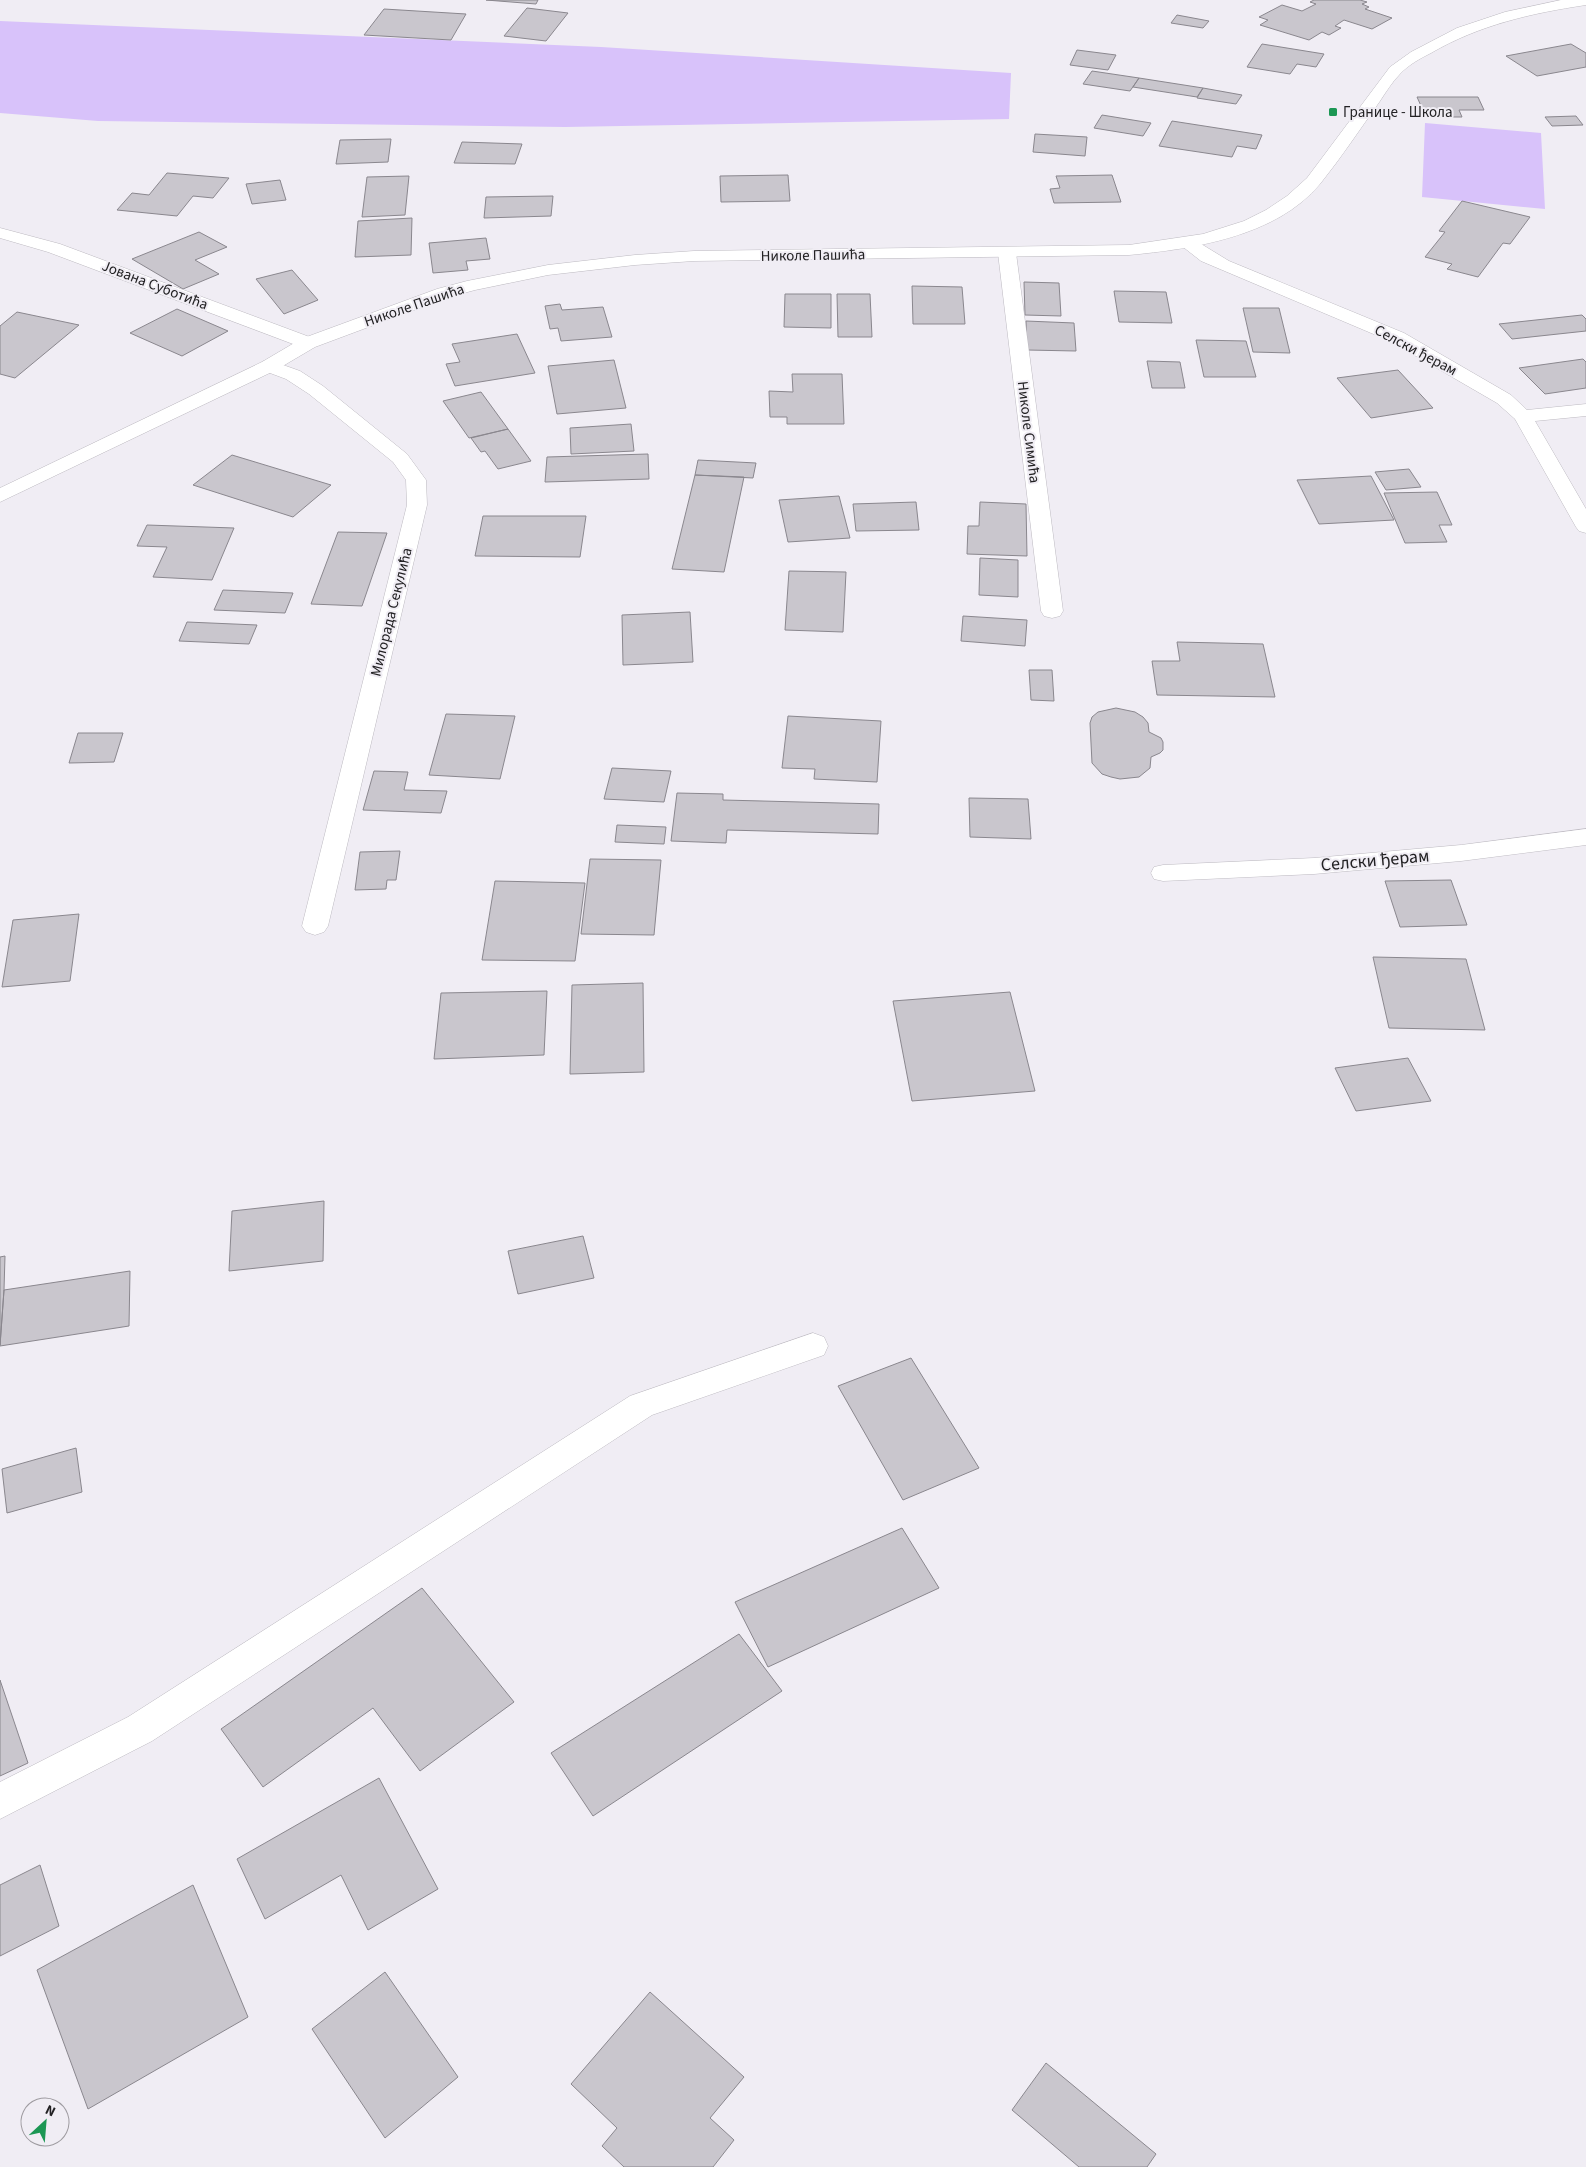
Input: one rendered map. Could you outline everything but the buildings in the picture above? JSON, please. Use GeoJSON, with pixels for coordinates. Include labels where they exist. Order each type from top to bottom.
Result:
{"type":"FeatureCollection","features":[{"type":"Feature","properties":{"kind":"street","name":"Николе Пашића"},"geometry":{"type":"LineString","coordinates":[[0,496],[269,366],[308,343],[443,293],[473,285],[548,270],[636,260],[694,256],[1129,250],[1187,243],[1223,234],[1253,224],[1278,211],[1297,197],[1313,182],[1395,70],[1433,43],[1478,24],[1507,15],[1586,1]]}},
{"type":"Feature","properties":{"kind":"street","name":"Јована Суботића"},"geometry":{"type":"LineString","coordinates":[[0,233],[54,248],[308,343]]}},
{"type":"Feature","properties":{"kind":"street","name":"Селски ђерам"},"geometry":{"type":"LineString","coordinates":[[1187,243],[1207,257],[1223,265],[1397,337],[1504,399],[1523,416],[1586,527]]}},
{"type":"Feature","properties":{"kind":"street","name":"Николе Симића"},"geometry":{"type":"LineString","coordinates":[[1007,253],[1052,611]]}},
{"type":"Feature","properties":{"kind":"street","name":"Милорада Секулића"},"geometry":{"type":"LineString","coordinates":[[269,366],[293,375],[352,418],[400,458],[416,480],[417,505],[315,926]]}},
{"type":"Feature","properties":{"kind":"street"},"geometry":{"type":"LineString","coordinates":[[1523,416],[1586,410]]}},
{"type":"Feature","properties":{"kind":"street","name":"Селски ђерам"},"geometry":{"type":"LineString","coordinates":[[1163,873],[1333,864],[1461,853],[1586,837]]}},
{"type":"Feature","properties":{"kind":"street"},"geometry":{"type":"LineString","coordinates":[[0,1801],[140,1729],[641,1405],[813,1346]]}},
{"type":"Feature","properties":{"kind":"shaded area"},"geometry":{"type":"Polygon","coordinates":[[[0,21],[601,47],[1011,73],[1009,119],[565,127],[98,121],[0,113],[0,21]]]}},
{"type":"Feature","properties":{"kind":"shaded area"},"geometry":{"type":"Polygon","coordinates":[[[1425,123],[1541,133],[1545,209],[1422,197],[1425,123]]]}},
{"type":"Feature","properties":{"kind":"place","name":"Границе - Школа"},"geometry":{"type":"Point","coordinates":[1333,112]}}]}
